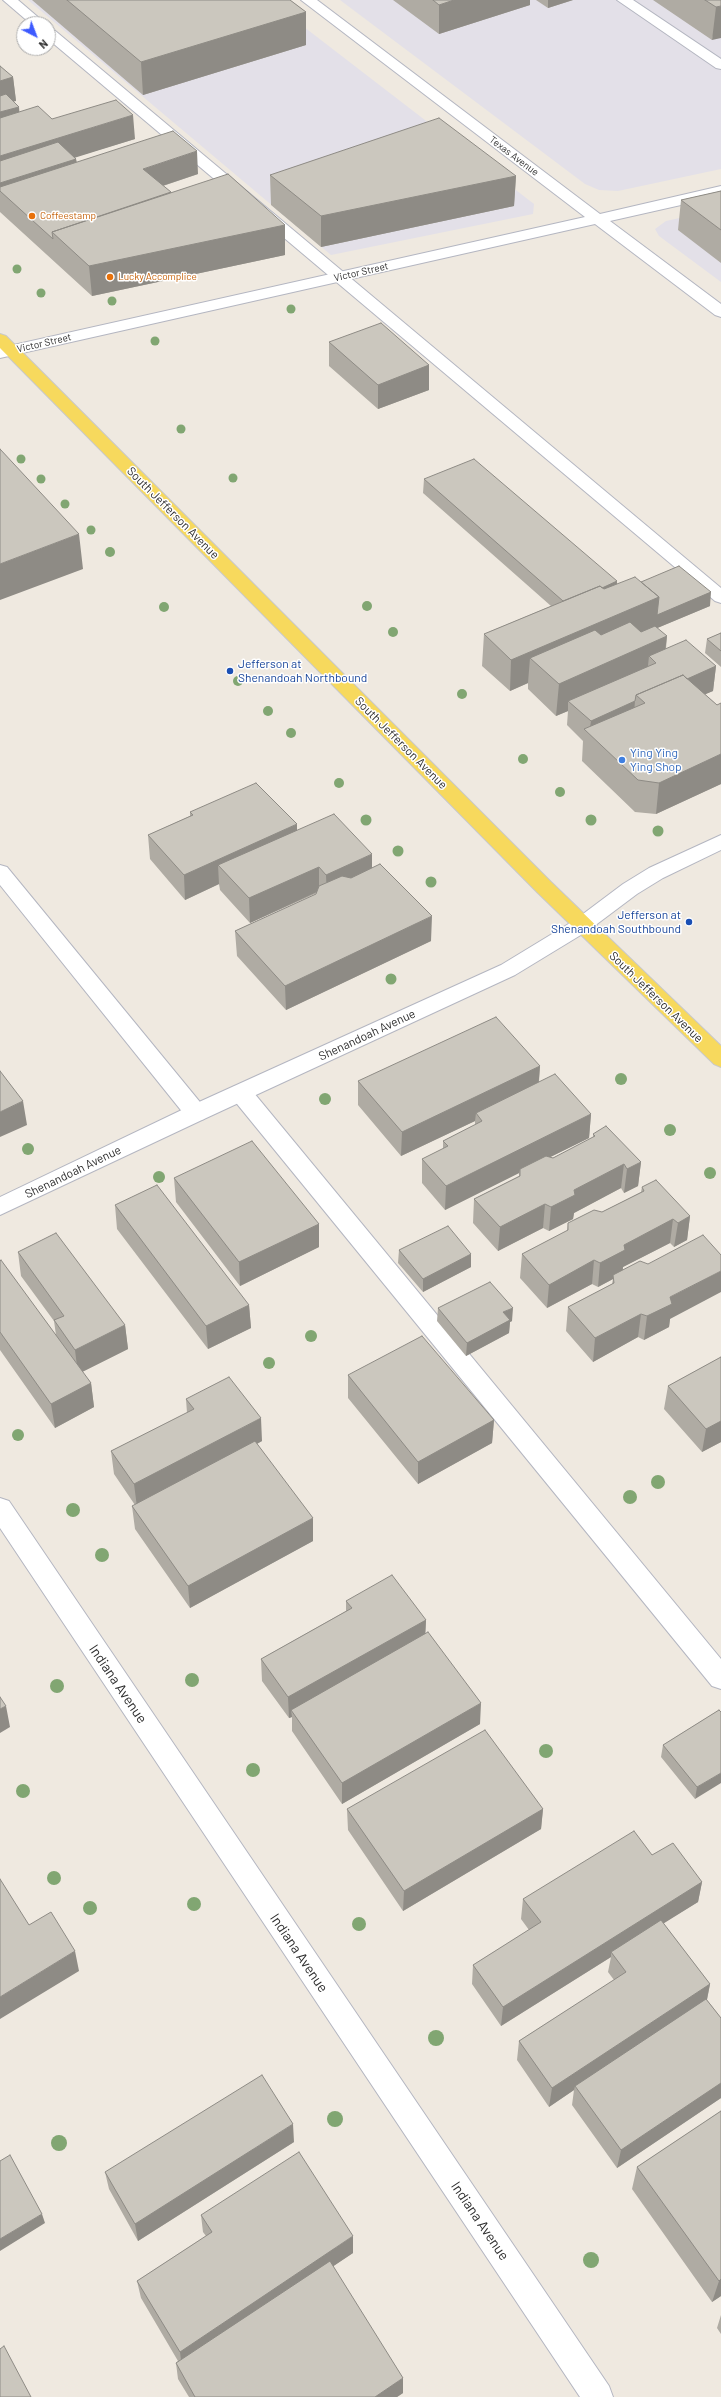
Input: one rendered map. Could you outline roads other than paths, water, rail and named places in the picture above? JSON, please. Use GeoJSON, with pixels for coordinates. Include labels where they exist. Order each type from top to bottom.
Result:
{"type":"FeatureCollection","features":[{"type":"Feature","properties":{"kind":"main road","name":"South Jefferson Avenue"},"geometry":{"type":"LineString","coordinates":[[4,347],[582,925],[721,1058]]}},
{"type":"Feature","properties":{"kind":"street"},"geometry":{"type":"LineString","coordinates":[[10,0],[29,16]]}},
{"type":"Feature","properties":{"kind":"street","name":"Texas Avenue"},"geometry":{"type":"LineString","coordinates":[[308,0],[721,312]]}},
{"type":"Feature","properties":{"kind":"street"},"geometry":{"type":"LineString","coordinates":[[624,0],[721,65]]}},
{"type":"Feature","properties":{"kind":"street"},"geometry":{"type":"LineString","coordinates":[[56,39],[721,597]]}},
{"type":"Feature","properties":{"kind":"street","name":"Victor Street"},"geometry":{"type":"LineString","coordinates":[[4,347],[341,277],[721,191]]}},
{"type":"Feature","properties":{"kind":"street","name":"Shenandoah Avenue"},"geometry":{"type":"LineString","coordinates":[[0,1207],[196,1113],[508,970],[582,925],[643,881],[721,842]]}},
{"type":"Feature","properties":{"kind":"street"},"geometry":{"type":"LineString","coordinates":[[0,872],[196,1113]]}},
{"type":"Feature","properties":{"kind":"street"},"geometry":{"type":"LineString","coordinates":[[241,1093],[721,1678]]}},
{"type":"Feature","properties":{"kind":"street","name":"Indiana Avenue"},"geometry":{"type":"LineString","coordinates":[[0,1508],[598,2397]]}},
{"type":"Feature","properties":{"kind":"place","name":"Coffeestamp"},"geometry":{"type":"Point","coordinates":[32,216]}},
{"type":"Feature","properties":{"kind":"place","name":"Lucky Accomplice"},"geometry":{"type":"Point","coordinates":[110,277]}},
{"type":"Feature","properties":{"kind":"place","name":"Jefferson at Shenandoah Northbound"},"geometry":{"type":"Point","coordinates":[230,671]}},
{"type":"Feature","properties":{"kind":"place","name":"Ying Ying Ying Shop"},"geometry":{"type":"Point","coordinates":[622,760]}},
{"type":"Feature","properties":{"kind":"place","name":"Jefferson at Shenandoah Southbound"},"geometry":{"type":"Point","coordinates":[689,922]}}]}
